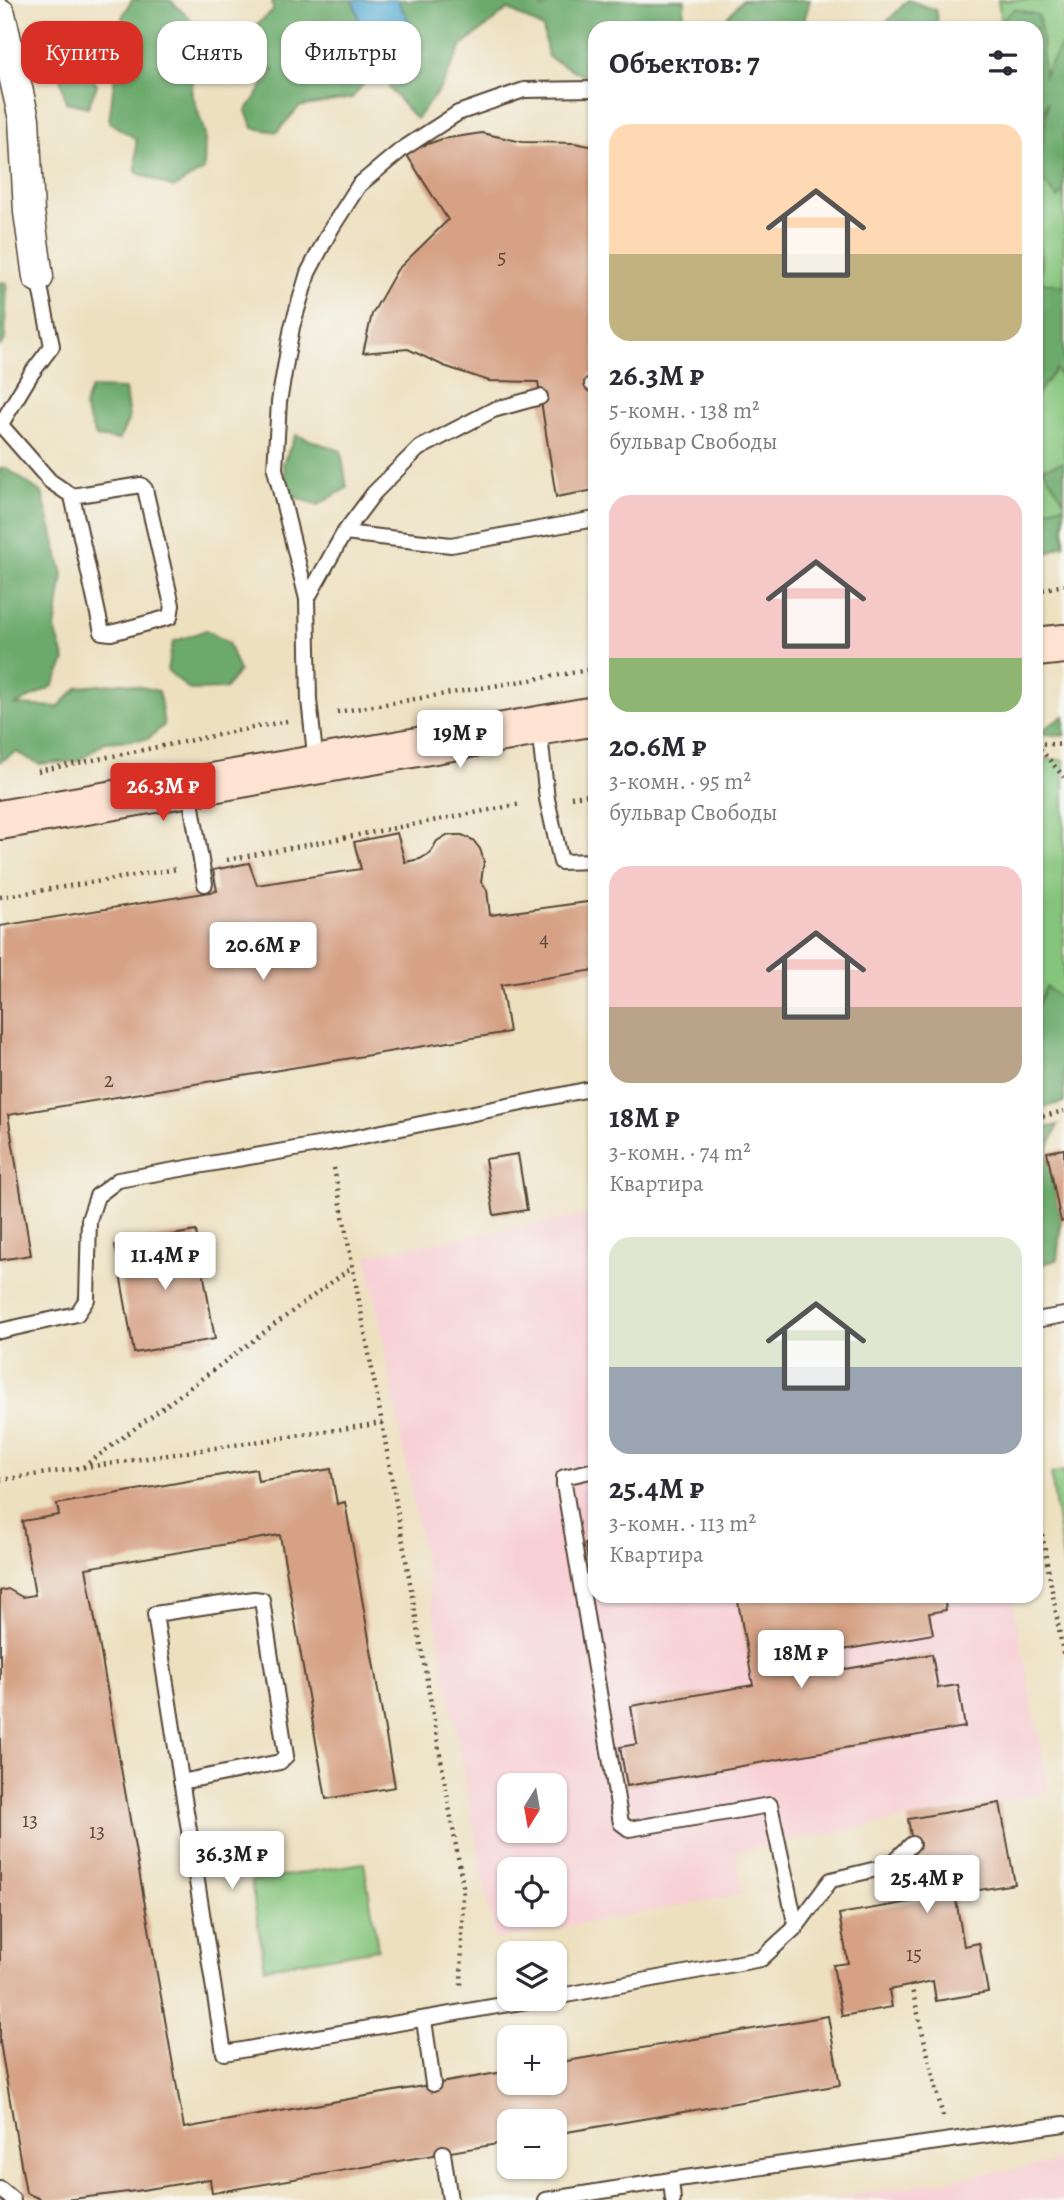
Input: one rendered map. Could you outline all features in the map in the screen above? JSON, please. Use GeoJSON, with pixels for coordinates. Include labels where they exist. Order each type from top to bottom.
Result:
{"type":"FeatureCollection","features":[{"type":"Feature","properties":{"kind":"main road"},"geometry":{"type":"LineString","coordinates":[[1043,646],[1064,644]]}},
{"type":"Feature","properties":{"kind":"main road"},"geometry":{"type":"LineString","coordinates":[[0,820],[588,717]]}},
{"type":"Feature","properties":{"kind":"street"},"geometry":{"type":"LineString","coordinates":[[0,14],[24,120],[29,212],[38,277]]}},
{"type":"Feature","properties":{"kind":"lane"},"geometry":{"type":"LineString","coordinates":[[316,765],[309,700],[307,598],[275,469],[278,415],[292,327],[308,274],[331,229],[359,185],[401,150],[458,113],[524,90],[588,89]]}},
{"type":"Feature","properties":{"kind":"lane"},"geometry":{"type":"LineString","coordinates":[[38,277],[52,346],[0,424],[50,481],[72,496],[102,632],[110,633],[170,617],[172,605],[145,489],[141,485],[135,485],[72,496]]}},
{"type":"Feature","properties":{"kind":"lane"},"geometry":{"type":"LineString","coordinates":[[307,598],[344,533],[374,493],[418,449],[493,410],[540,397]]}},
{"type":"Feature","properties":{"kind":"lane"},"geometry":{"type":"LineString","coordinates":[[344,533],[451,545],[588,520]]}},
{"type":"Feature","properties":{"kind":"lane"},"geometry":{"type":"LineString","coordinates":[[539,726],[547,799],[561,862],[588,861]]}},
{"type":"Feature","properties":{"kind":"lane"},"geometry":{"type":"LineString","coordinates":[[189,788],[205,884]]}},
{"type":"Feature","properties":{"kind":"lane"},"geometry":{"type":"LineString","coordinates":[[0,1331],[77,1314],[87,1299],[89,1220],[97,1196],[118,1180],[329,1143],[588,1089]]}},
{"type":"Feature","properties":{"kind":"lane"},"geometry":{"type":"LineString","coordinates":[[1043,1319],[1064,1315]]}},
{"type":"Feature","properties":{"kind":"lane"},"geometry":{"type":"LineString","coordinates":[[588,1471],[564,1477],[564,1484],[621,1823],[629,1829],[770,1804],[796,1927]]}},
{"type":"Feature","properties":{"kind":"lane"},"geometry":{"type":"LineString","coordinates":[[181,1782],[280,1762],[286,1756],[262,1600],[155,1614],[181,1782],[224,2053],[497,2007]]}},
{"type":"Feature","properties":{"kind":"lane"},"geometry":{"type":"LineString","coordinates":[[567,1995],[761,1959],[796,1927],[831,1880],[889,1866],[912,1844]]}},
{"type":"Feature","properties":{"kind":"lane"},"geometry":{"type":"LineString","coordinates":[[424,2020],[433,2084]]}},
{"type":"Feature","properties":{"kind":"lane"},"geometry":{"type":"LineString","coordinates":[[546,2200],[1064,2124]]}},
{"type":"Feature","properties":{"kind":"lane"},"geometry":{"type":"LineString","coordinates":[[443,2153],[450,2200]]}},
{"type":"Feature","properties":{"kind":"lane"},"geometry":{"type":"LineString","coordinates":[[671,2180],[673,2200]]}},
{"type":"Feature","properties":{"kind":"lane"},"geometry":{"type":"LineString","coordinates":[[0,2188],[13,2200]]}},
{"type":"Feature","properties":{"kind":"path"},"geometry":{"type":"LineString","coordinates":[[1043,590],[1064,585]]}},
{"type":"Feature","properties":{"kind":"path"},"geometry":{"type":"LineString","coordinates":[[1043,744],[1064,745]]}},
{"type":"Feature","properties":{"kind":"path"},"geometry":{"type":"LineString","coordinates":[[1043,752],[1064,777]]}},
{"type":"Feature","properties":{"kind":"path"},"geometry":{"type":"LineString","coordinates":[[0,897],[202,865],[547,799],[588,795]]}},
{"type":"Feature","properties":{"kind":"path"},"geometry":{"type":"LineString","coordinates":[[1043,1116],[1064,1111]]}},
{"type":"Feature","properties":{"kind":"path"},"geometry":{"type":"LineString","coordinates":[[329,1143],[382,1423],[463,1886],[461,2014]]}},
{"type":"Feature","properties":{"kind":"path"},"geometry":{"type":"LineString","coordinates":[[81,1468],[352,1268]]}},
{"type":"Feature","properties":{"kind":"path"},"geometry":{"type":"LineString","coordinates":[[0,1480],[382,1423]]}},
{"type":"Feature","properties":{"kind":"path"},"geometry":{"type":"LineString","coordinates":[[1043,1539],[1064,1658]]}},
{"type":"Feature","properties":{"kind":"path"},"geometry":{"type":"LineString","coordinates":[[1057,1617],[1064,1619]]}},
{"type":"Feature","properties":{"kind":"path"},"geometry":{"type":"LineString","coordinates":[[911,1985],[948,2142]]}},
{"type":"Feature","properties":{"kind":"shaded area"},"geometry":{"type":"Polygon","coordinates":[[[588,1214],[588,1603],[1013,1603],[1049,1792],[735,1851],[743,1894],[567,1927],[567,1857],[497,1857],[497,1927],[565,1927],[495,1940],[367,1255],[588,1214]]]}},
{"type":"Feature","properties":{"kind":"shaded area"},"geometry":{"type":"Polygon","coordinates":[[[1064,2161],[1064,2200],[825,2200],[1064,2161]]]}},
{"type":"Feature","properties":{"kind":"green space"},"geometry":{"type":"Polygon","coordinates":[[[132,0],[170,0],[192,21],[157,21],[157,84],[192,84],[191,90],[205,134],[204,170],[173,188],[136,172],[136,139],[109,122],[114,84],[143,84],[143,21],[122,21],[132,0]]]}},
{"type":"Feature","properties":{"kind":"green space"},"geometry":{"type":"Polygon","coordinates":[[[272,0],[352,0],[359,21],[281,21],[281,84],[364,84],[352,98],[299,107],[277,132],[253,128],[246,111],[267,84],[274,70],[267,71],[267,21],[261,21],[273,11],[272,0]]]}},
{"type":"Feature","properties":{"kind":"green space"},"geometry":{"type":"Polygon","coordinates":[[[397,0],[537,0],[542,8],[554,0],[685,0],[684,21],[588,21],[588,76],[548,57],[543,28],[508,9],[462,46],[440,89],[416,119],[389,88],[391,84],[421,84],[421,21],[409,21],[397,0]]]}},
{"type":"Feature","properties":{"kind":"green space"},"geometry":{"type":"Polygon","coordinates":[[[742,0],[810,0],[804,21],[724,21],[742,0]]]}},
{"type":"Feature","properties":{"kind":"green space"},"geometry":{"type":"Polygon","coordinates":[[[908,0],[936,10],[937,21],[888,21],[908,0]]]}},
{"type":"Feature","properties":{"kind":"green space"},"geometry":{"type":"Polygon","coordinates":[[[998,0],[1064,0],[1064,546],[1043,556],[1043,21],[1001,21],[998,0]]]}},
{"type":"Feature","properties":{"kind":"green space"},"geometry":{"type":"Polygon","coordinates":[[[1014,9],[1038,15],[1039,21],[1001,21],[1014,9]]]}},
{"type":"Feature","properties":{"kind":"green space"},"geometry":{"type":"Polygon","coordinates":[[[1061,46],[1064,46],[1064,191],[1058,198],[1043,182],[1043,135],[1048,101],[1043,113],[1043,55],[1044,75],[1061,46]]]}},
{"type":"Feature","properties":{"kind":"green space"},"geometry":{"type":"Polygon","coordinates":[[[62,84],[96,84],[88,107],[66,102],[62,84]]]}},
{"type":"Feature","properties":{"kind":"green space"},"geometry":{"type":"Polygon","coordinates":[[[0,282],[7,283],[5,340],[0,346],[0,282]]]}},
{"type":"Feature","properties":{"kind":"green space"},"geometry":{"type":"Polygon","coordinates":[[[1043,282],[1062,286],[1064,283],[1064,384],[1056,369],[1043,386],[1043,282]]]}},
{"type":"Feature","properties":{"kind":"green space"},"geometry":{"type":"Polygon","coordinates":[[[91,388],[125,389],[129,418],[119,440],[96,437],[84,408],[91,388]]]}},
{"type":"Feature","properties":{"kind":"green space"},"geometry":{"type":"Polygon","coordinates":[[[296,435],[341,451],[347,488],[318,505],[288,495],[283,463],[296,435]]]}},
{"type":"Feature","properties":{"kind":"green space"},"geometry":{"type":"Polygon","coordinates":[[[1064,462],[1064,501],[1043,468],[1064,462]]]}},
{"type":"Feature","properties":{"kind":"green space"},"geometry":{"type":"Polygon","coordinates":[[[0,468],[6,468],[42,493],[63,575],[55,629],[65,661],[53,686],[15,705],[58,707],[78,687],[124,683],[159,691],[164,725],[148,739],[105,742],[78,761],[39,764],[16,752],[0,762],[0,468]]]}},
{"type":"Feature","properties":{"kind":"green space"},"geometry":{"type":"Polygon","coordinates":[[[1064,505],[1064,546],[1043,556],[1043,510],[1064,505]]]}},
{"type":"Feature","properties":{"kind":"green space"},"geometry":{"type":"Polygon","coordinates":[[[206,630],[228,643],[239,671],[225,689],[190,690],[167,670],[173,642],[206,630]]]}},
{"type":"Feature","properties":{"kind":"green space"},"geometry":{"type":"Polygon","coordinates":[[[1064,716],[1064,736],[1043,734],[1043,729],[1064,716]]]}},
{"type":"Feature","properties":{"kind":"green space"},"geometry":{"type":"Polygon","coordinates":[[[1043,759],[1064,760],[1064,1102],[1043,1107],[1043,759]]]}},
{"type":"Feature","properties":{"kind":"green space"},"geometry":{"type":"Polygon","coordinates":[[[1046,987],[1064,1000],[1064,1102],[1043,1107],[1043,993],[1046,987]]]}},
{"type":"Feature","properties":{"kind":"green space"},"geometry":{"type":"Polygon","coordinates":[[[1058,1125],[1047,1152],[1061,1222],[1057,1260],[1043,1264],[1043,1128],[1058,1125]]]}},
{"type":"Feature","properties":{"kind":"green space"},"geometry":{"type":"Polygon","coordinates":[[[1064,1471],[1064,1568],[1051,1474],[1064,1471]]]}},
{"type":"Feature","properties":{"kind":"green space"},"geometry":{"type":"Polygon","coordinates":[[[364,1863],[378,1949],[265,1968],[251,1881],[364,1863]]]}},
{"type":"Feature","properties":{"kind":"water"},"geometry":{"type":"Polygon","coordinates":[[[352,0],[397,0],[409,21],[359,21],[352,0]]]}},
{"type":"Feature","properties":{"kind":"building"},"geometry":{"type":"Polygon","coordinates":[[[482,133],[522,142],[588,146],[588,491],[556,497],[538,382],[489,381],[444,366],[408,349],[363,353],[372,314],[397,270],[448,220],[405,152],[442,139],[482,133]]]}},
{"type":"Feature","properties":{"kind":"building"},"geometry":{"type":"Polygon","coordinates":[[[397,833],[405,862],[420,859],[430,853],[437,841],[447,835],[462,835],[473,840],[484,861],[481,882],[487,890],[490,915],[588,902],[588,971],[501,985],[509,1032],[8,1115],[31,1255],[0,1260],[0,926],[217,891],[213,870],[249,863],[257,885],[361,869],[354,842],[397,833]]]}},
{"type":"Feature","properties":{"kind":"building"},"geometry":{"type":"Polygon","coordinates":[[[1064,1149],[1064,1221],[1061,1222],[1047,1152],[1064,1149]]]}},
{"type":"Feature","properties":{"kind":"building"},"geometry":{"type":"Polygon","coordinates":[[[518,1154],[527,1210],[494,1215],[485,1159],[518,1154]]]}},
{"type":"Feature","properties":{"kind":"building"},"geometry":{"type":"Polygon","coordinates":[[[196,1231],[215,1339],[134,1353],[115,1245],[196,1231]]]}},
{"type":"Feature","properties":{"kind":"building"},"geometry":{"type":"Polygon","coordinates":[[[256,1469],[258,1481],[331,1469],[337,1504],[345,1502],[395,1787],[326,1799],[280,1535],[86,1568],[184,2128],[497,2073],[497,2095],[567,2095],[567,2061],[828,2016],[840,2085],[567,2132],[567,2109],[497,2109],[497,2144],[212,2193],[210,2179],[64,2200],[43,2200],[26,2193],[0,2043],[0,1591],[8,1589],[22,1597],[35,1595],[22,1521],[59,1515],[57,1504],[256,1469]]]}},
{"type":"Feature","properties":{"kind":"building"},"geometry":{"type":"Polygon","coordinates":[[[738,1603],[945,1603],[946,1610],[929,1613],[933,1634],[820,1654],[823,1673],[932,1654],[938,1688],[958,1685],[965,1727],[627,1786],[620,1747],[637,1744],[631,1706],[753,1685],[738,1603]]]}},
{"type":"Feature","properties":{"kind":"building"},"geometry":{"type":"Polygon","coordinates":[[[1000,1803],[1015,1884],[955,1894],[964,1946],[979,1943],[988,1992],[936,2001],[933,1981],[889,1990],[892,2007],[842,2016],[833,1965],[848,1963],[839,1914],[922,1900],[908,1819],[1000,1803]]]}}]}
